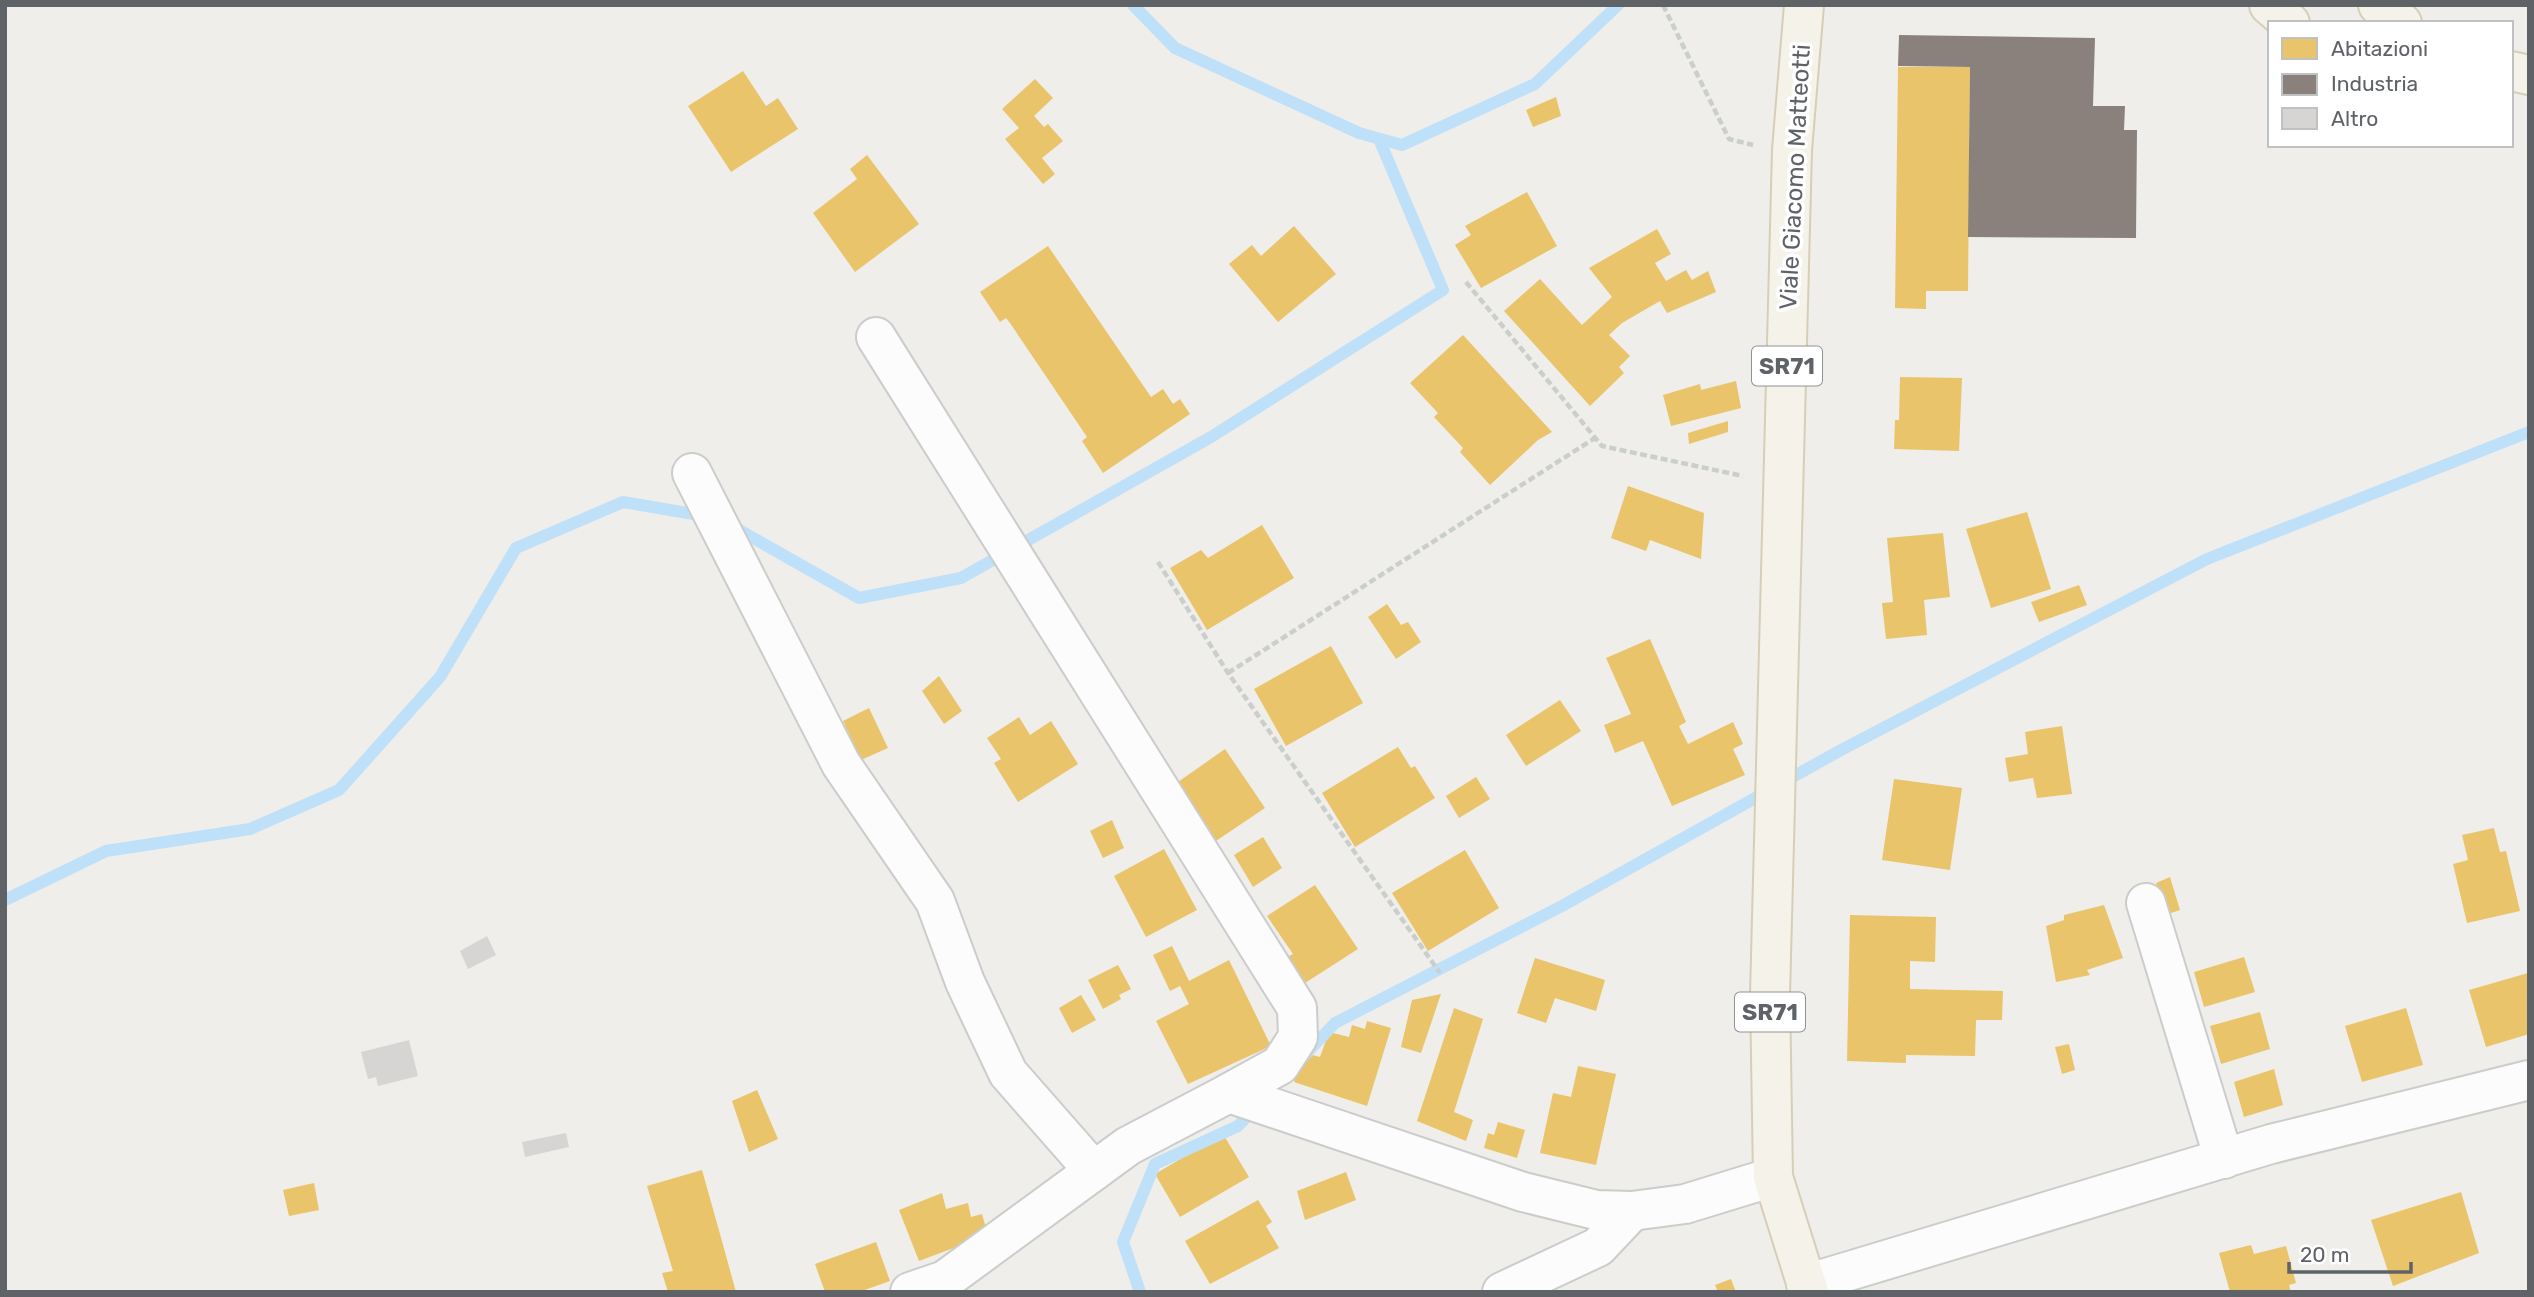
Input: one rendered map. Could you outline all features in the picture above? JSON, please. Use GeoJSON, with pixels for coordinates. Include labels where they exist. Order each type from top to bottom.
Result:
{"type":"FeatureCollection","features":[{"type":"Feature","properties":{"kind":"main road","name":"Viale Giacomo Matteotti"},"geometry":{"type":"LineString","coordinates":[[1773,1177],[1770,995],[1776,727],[1792,150],[1804,5]]}},
{"type":"Feature","properties":{"kind":"main road"},"geometry":{"type":"LineString","coordinates":[[2269,5],[2288,21]]}},
{"type":"Feature","properties":{"kind":"main road"},"geometry":{"type":"LineString","coordinates":[[2378,5],[2399,21]]}},
{"type":"Feature","properties":{"kind":"main road","name":"SR71"},"geometry":{"type":"LineString","coordinates":[[1773,1177],[1808,1288]]}},
{"type":"Feature","properties":{"kind":"street"},"geometry":{"type":"LineString","coordinates":[[876,337],[1297,1008],[1298,1037],[1280,1065],[1128,1146],[945,1280],[910,1292]]}},
{"type":"Feature","properties":{"kind":"street"},"geometry":{"type":"LineString","coordinates":[[692,473],[841,764],[935,901],[965,982],[1008,1073],[1094,1171]]}},
{"type":"Feature","properties":{"kind":"street"},"geometry":{"type":"LineString","coordinates":[[2146,903],[2224,1159]]}},
{"type":"Feature","properties":{"kind":"street"},"geometry":{"type":"LineString","coordinates":[[1808,1288],[2224,1159],[2529,1080]]}},
{"type":"Feature","properties":{"kind":"street"},"geometry":{"type":"LineString","coordinates":[[1229,1093],[1523,1192],[1596,1210],[1632,1211],[1685,1204],[1773,1177]]}},
{"type":"Feature","properties":{"kind":"street"},"geometry":{"type":"LineString","coordinates":[[1502,1292],[1598,1247],[1632,1211]]}},
{"type":"Feature","properties":{"kind":"path"},"geometry":{"type":"LineString","coordinates":[[1663,5],[1729,139],[1792,150]]}},
{"type":"Feature","properties":{"kind":"path"},"geometry":{"type":"LineString","coordinates":[[1466,282],[1602,446],[1784,485]]}},
{"type":"Feature","properties":{"kind":"path"},"geometry":{"type":"LineString","coordinates":[[1227,673],[1595,438]]}},
{"type":"Feature","properties":{"kind":"path"},"geometry":{"type":"LineString","coordinates":[[1158,562],[1227,673],[1440,973]]}},
{"type":"Feature","properties":{"kind":"building: Abitazioni"},"geometry":{"type":"Polygon","coordinates":[[[1898,67],[1970,67],[1968,291],[1926,291],[1926,309],[1895,308],[1898,67]]]}},
{"type":"Feature","properties":{"kind":"building: Abitazioni"},"geometry":{"type":"Polygon","coordinates":[[[743,71],[766,106],[778,98],[798,129],[731,172],[688,106],[743,71]]]}},
{"type":"Feature","properties":{"kind":"building: Abitazioni"},"geometry":{"type":"Polygon","coordinates":[[[1035,79],[1053,98],[1034,116],[1044,127],[1048,124],[1063,141],[1042,158],[1055,174],[1043,184],[1005,139],[1019,128],[1002,109],[1035,79]]]}},
{"type":"Feature","properties":{"kind":"building: Abitazioni"},"geometry":{"type":"Polygon","coordinates":[[[1556,97],[1561,116],[1533,127],[1526,110],[1556,97]]]}},
{"type":"Feature","properties":{"kind":"building: Abitazioni"},"geometry":{"type":"Polygon","coordinates":[[[867,155],[919,224],[855,272],[813,213],[857,179],[850,169],[867,155]]]}},
{"type":"Feature","properties":{"kind":"building: Abitazioni"},"geometry":{"type":"Polygon","coordinates":[[[1527,192],[1557,246],[1481,288],[1455,245],[1471,235],[1465,226],[1527,192]]]}},
{"type":"Feature","properties":{"kind":"building: Abitazioni"},"geometry":{"type":"Polygon","coordinates":[[[1294,226],[1336,274],[1278,322],[1229,264],[1252,245],[1261,256],[1294,226]]]}},
{"type":"Feature","properties":{"kind":"building: Abitazioni"},"geometry":{"type":"Polygon","coordinates":[[[1657,229],[1671,254],[1655,263],[1666,281],[1686,270],[1692,280],[1708,271],[1716,292],[1667,313],[1660,301],[1622,323],[1609,335],[1630,356],[1619,367],[1624,373],[1590,406],[1504,311],[1540,279],[1582,325],[1612,297],[1589,268],[1657,229]]]}},
{"type":"Feature","properties":{"kind":"building: Abitazioni"},"geometry":{"type":"Polygon","coordinates":[[[1048,246],[1151,397],[1163,389],[1173,404],[1180,399],[1190,414],[1103,473],[1082,441],[1087,437],[1010,323],[1006,318],[1000,322],[980,292],[1048,246]]]}},
{"type":"Feature","properties":{"kind":"building: Abitazioni"},"geometry":{"type":"Polygon","coordinates":[[[1463,335],[1552,432],[1538,440],[1490,485],[1460,452],[1463,448],[1434,417],[1438,413],[1410,383],[1463,335]]]}},
{"type":"Feature","properties":{"kind":"building: Abitazioni"},"geometry":{"type":"Polygon","coordinates":[[[1900,377],[1962,378],[1959,451],[1894,449],[1895,420],[1899,420],[1900,377]]]}},
{"type":"Feature","properties":{"kind":"building: Abitazioni"},"geometry":{"type":"Polygon","coordinates":[[[1736,381],[1741,408],[1671,426],[1663,395],[1700,384],[1701,390],[1736,381]]]}},
{"type":"Feature","properties":{"kind":"building: Abitazioni"},"geometry":{"type":"Polygon","coordinates":[[[1728,421],[1728,432],[1689,444],[1688,433],[1728,421]]]}},
{"type":"Feature","properties":{"kind":"building: Abitazioni"},"geometry":{"type":"Polygon","coordinates":[[[1628,486],[1704,513],[1701,559],[1650,540],[1646,551],[1611,538],[1628,486]]]}},
{"type":"Feature","properties":{"kind":"building: Abitazioni"},"geometry":{"type":"Polygon","coordinates":[[[2027,512],[2051,589],[1991,608],[1966,529],[2027,512]]]}},
{"type":"Feature","properties":{"kind":"building: Abitazioni"},"geometry":{"type":"Polygon","coordinates":[[[1262,525],[1294,578],[1207,630],[1170,568],[1201,550],[1208,558],[1262,525]]]}},
{"type":"Feature","properties":{"kind":"building: Abitazioni"},"geometry":{"type":"Polygon","coordinates":[[[1943,533],[1950,597],[1924,600],[1927,635],[1886,639],[1882,603],[1893,602],[1887,538],[1943,533]]]}},
{"type":"Feature","properties":{"kind":"building: Abitazioni"},"geometry":{"type":"Polygon","coordinates":[[[2079,585],[2087,605],[2039,622],[2031,602],[2079,585]]]}},
{"type":"Feature","properties":{"kind":"building: Abitazioni"},"geometry":{"type":"Polygon","coordinates":[[[1387,604],[1401,625],[1408,622],[1421,642],[1396,659],[1368,617],[1387,604]]]}},
{"type":"Feature","properties":{"kind":"building: Abitazioni"},"geometry":{"type":"Polygon","coordinates":[[[1650,639],[1686,722],[1679,726],[1688,744],[1733,722],[1743,744],[1733,749],[1745,775],[1672,806],[1643,741],[1615,753],[1604,725],[1631,714],[1606,658],[1650,639]]]}},
{"type":"Feature","properties":{"kind":"building: Abitazioni"},"geometry":{"type":"Polygon","coordinates":[[[1331,646],[1363,703],[1286,746],[1254,689],[1331,646]]]}},
{"type":"Feature","properties":{"kind":"building: Abitazioni"},"geometry":{"type":"Polygon","coordinates":[[[939,676],[962,711],[944,724],[922,691],[939,676]]]}},
{"type":"Feature","properties":{"kind":"building: Abitazioni"},"geometry":{"type":"Polygon","coordinates":[[[1560,700],[1581,731],[1526,766],[1506,735],[1560,700]]]}},
{"type":"Feature","properties":{"kind":"building: Abitazioni"},"geometry":{"type":"Polygon","coordinates":[[[869,708],[888,748],[861,760],[843,721],[869,708]]]}},
{"type":"Feature","properties":{"kind":"building: Abitazioni"},"geometry":{"type":"Polygon","coordinates":[[[1019,717],[1030,735],[1051,721],[1078,764],[1018,802],[994,763],[1001,759],[987,738],[1019,717]]]}},
{"type":"Feature","properties":{"kind":"building: Abitazioni"},"geometry":{"type":"Polygon","coordinates":[[[2062,726],[2072,794],[2037,798],[2033,778],[2009,782],[2005,758],[2028,754],[2025,732],[2062,726]]]}},
{"type":"Feature","properties":{"kind":"building: Abitazioni"},"geometry":{"type":"Polygon","coordinates":[[[1398,747],[1411,768],[1415,766],[1435,798],[1355,847],[1322,793],[1398,747]]]}},
{"type":"Feature","properties":{"kind":"building: Abitazioni"},"geometry":{"type":"Polygon","coordinates":[[[1225,749],[1265,808],[1207,847],[1168,789],[1225,749]]]}},
{"type":"Feature","properties":{"kind":"building: Abitazioni"},"geometry":{"type":"Polygon","coordinates":[[[1476,777],[1490,799],[1459,818],[1446,796],[1476,777]]]}},
{"type":"Feature","properties":{"kind":"building: Abitazioni"},"geometry":{"type":"Polygon","coordinates":[[[1894,779],[1962,788],[1950,870],[1882,860],[1894,779]]]}},
{"type":"Feature","properties":{"kind":"building: Abitazioni"},"geometry":{"type":"Polygon","coordinates":[[[1112,820],[1124,848],[1103,858],[1090,831],[1112,820]]]}},
{"type":"Feature","properties":{"kind":"building: Abitazioni"},"geometry":{"type":"Polygon","coordinates":[[[2494,828],[2500,852],[2506,851],[2520,911],[2467,923],[2453,864],[2468,860],[2462,835],[2494,828]]]}},
{"type":"Feature","properties":{"kind":"building: Abitazioni"},"geometry":{"type":"Polygon","coordinates":[[[1263,837],[1282,868],[1253,887],[1234,855],[1263,837]]]}},
{"type":"Feature","properties":{"kind":"building: Abitazioni"},"geometry":{"type":"Polygon","coordinates":[[[1164,849],[1197,910],[1146,937],[1114,876],[1164,849]]]}},
{"type":"Feature","properties":{"kind":"building: Abitazioni"},"geometry":{"type":"Polygon","coordinates":[[[1465,850],[1499,908],[1428,951],[1392,893],[1465,850]]]}},
{"type":"Feature","properties":{"kind":"building: Abitazioni"},"geometry":{"type":"Polygon","coordinates":[[[2170,877],[2180,910],[2165,915],[2156,883],[2170,877]]]}},
{"type":"Feature","properties":{"kind":"building: Abitazioni"},"geometry":{"type":"Polygon","coordinates":[[[1315,885],[1358,949],[1305,983],[1287,957],[1293,954],[1267,916],[1315,885]]]}},
{"type":"Feature","properties":{"kind":"building: Abitazioni"},"geometry":{"type":"Polygon","coordinates":[[[2104,905],[2123,958],[2087,970],[2090,975],[2056,982],[2046,926],[2064,920],[2064,915],[2104,905]]]}},
{"type":"Feature","properties":{"kind":"building: Abitazioni"},"geometry":{"type":"Polygon","coordinates":[[[1850,915],[1936,917],[1935,962],[1910,961],[1910,989],[2003,991],[2002,1020],[1976,1020],[1975,1056],[1906,1055],[1906,1063],[1847,1061],[1850,915]]]}},
{"type":"Feature","properties":{"kind":"building: Abitazioni"},"geometry":{"type":"Polygon","coordinates":[[[1172,946],[1189,981],[1229,960],[1271,1046],[1188,1084],[1156,1021],[1189,1004],[1180,986],[1170,991],[1153,955],[1172,946]]]}},
{"type":"Feature","properties":{"kind":"building: Abitazioni"},"geometry":{"type":"Polygon","coordinates":[[[2244,957],[2255,992],[2204,1007],[2194,972],[2244,957]]]}},
{"type":"Feature","properties":{"kind":"building: Abitazioni"},"geometry":{"type":"Polygon","coordinates":[[[1535,958],[1605,980],[1596,1011],[1555,998],[1546,1023],[1517,1013],[1535,958]]]}},
{"type":"Feature","properties":{"kind":"building: Abitazioni"},"geometry":{"type":"Polygon","coordinates":[[[1118,965],[1131,989],[1119,995],[1121,999],[1103,1009],[1088,980],[1118,965]]]}},
{"type":"Feature","properties":{"kind":"building: Abitazioni"},"geometry":{"type":"Polygon","coordinates":[[[2528,973],[2529,1034],[2486,1047],[2469,990],[2528,973]]]}},
{"type":"Feature","properties":{"kind":"building: Abitazioni"},"geometry":{"type":"Polygon","coordinates":[[[1441,994],[1421,1053],[1401,1047],[1412,1000],[1441,994]]]}},
{"type":"Feature","properties":{"kind":"building: Abitazioni"},"geometry":{"type":"Polygon","coordinates":[[[1081,995],[1096,1020],[1072,1033],[1059,1008],[1081,995]]]}},
{"type":"Feature","properties":{"kind":"building: Abitazioni"},"geometry":{"type":"Polygon","coordinates":[[[1454,1008],[1483,1019],[1454,1112],[1473,1120],[1466,1141],[1417,1121],[1454,1008]]]}},
{"type":"Feature","properties":{"kind":"building: Abitazioni"},"geometry":{"type":"Polygon","coordinates":[[[2406,1008],[2423,1065],[2362,1082],[2345,1026],[2406,1008]]]}},
{"type":"Feature","properties":{"kind":"building: Abitazioni"},"geometry":{"type":"Polygon","coordinates":[[[2260,1012],[2270,1049],[2221,1064],[2210,1026],[2260,1012]]]}},
{"type":"Feature","properties":{"kind":"building: Abitazioni"},"geometry":{"type":"Polygon","coordinates":[[[1367,1021],[1391,1028],[1367,1106],[1294,1082],[1301,1052],[1320,1057],[1329,1032],[1349,1037],[1352,1025],[1365,1029],[1367,1021]]]}},
{"type":"Feature","properties":{"kind":"building: Abitazioni"},"geometry":{"type":"Polygon","coordinates":[[[2069,1044],[2075,1070],[2062,1074],[2055,1047],[2069,1044]]]}},
{"type":"Feature","properties":{"kind":"building: Abitazioni"},"geometry":{"type":"Polygon","coordinates":[[[1578,1066],[1616,1074],[1596,1165],[1540,1153],[1553,1093],[1571,1097],[1578,1066]]]}},
{"type":"Feature","properties":{"kind":"building: Abitazioni"},"geometry":{"type":"Polygon","coordinates":[[[2274,1069],[2283,1105],[2244,1117],[2234,1082],[2274,1069]]]}},
{"type":"Feature","properties":{"kind":"building: Abitazioni"},"geometry":{"type":"Polygon","coordinates":[[[757,1090],[778,1139],[749,1152],[732,1101],[757,1090]]]}},
{"type":"Feature","properties":{"kind":"building: Abitazioni"},"geometry":{"type":"Polygon","coordinates":[[[1498,1122],[1525,1130],[1517,1158],[1484,1148],[1488,1133],[1494,1135],[1498,1122]]]}},
{"type":"Feature","properties":{"kind":"building: Abitazioni"},"geometry":{"type":"Polygon","coordinates":[[[1223,1134],[1249,1177],[1180,1217],[1155,1174],[1223,1134]]]}},
{"type":"Feature","properties":{"kind":"building: Abitazioni"},"geometry":{"type":"Polygon","coordinates":[[[702,1170],[736,1292],[668,1292],[662,1273],[673,1271],[647,1186],[702,1170]]]}},
{"type":"Feature","properties":{"kind":"building: Abitazioni"},"geometry":{"type":"Polygon","coordinates":[[[1346,1172],[1356,1200],[1305,1220],[1297,1191],[1346,1172]]]}},
{"type":"Feature","properties":{"kind":"building: Abitazioni"},"geometry":{"type":"Polygon","coordinates":[[[314,1183],[319,1210],[289,1216],[283,1190],[314,1183]]]}},
{"type":"Feature","properties":{"kind":"building: Abitazioni"},"geometry":{"type":"Polygon","coordinates":[[[2461,1192],[2479,1253],[2393,1286],[2371,1220],[2461,1192]]]}},
{"type":"Feature","properties":{"kind":"building: Abitazioni"},"geometry":{"type":"Polygon","coordinates":[[[942,1193],[946,1209],[968,1203],[971,1217],[982,1214],[988,1235],[919,1261],[899,1210],[942,1193]]]}},
{"type":"Feature","properties":{"kind":"building: Abitazioni"},"geometry":{"type":"Polygon","coordinates":[[[1258,1200],[1272,1222],[1266,1226],[1279,1248],[1210,1284],[1185,1241],[1258,1200]]]}},
{"type":"Feature","properties":{"kind":"building: Abitazioni"},"geometry":{"type":"Polygon","coordinates":[[[876,1242],[890,1281],[859,1292],[825,1292],[815,1264],[876,1242]]]}},
{"type":"Feature","properties":{"kind":"building: Abitazioni"},"geometry":{"type":"Polygon","coordinates":[[[2251,1245],[2254,1254],[2286,1246],[2296,1283],[2289,1285],[2291,1292],[2230,1292],[2219,1253],[2251,1245]]]}},
{"type":"Feature","properties":{"kind":"building: Abitazioni"},"geometry":{"type":"Polygon","coordinates":[[[1731,1279],[1736,1292],[1718,1292],[1715,1285],[1731,1279]]]}},
{"type":"Feature","properties":{"kind":"building: Industria"},"geometry":{"type":"Polygon","coordinates":[[[1899,35],[2095,38],[2093,106],[2125,106],[2124,130],[2137,130],[2136,238],[1968,237],[1970,67],[1898,66],[1899,35]]]}},
{"type":"Feature","properties":{"kind":"building: Altro"},"geometry":{"type":"Polygon","coordinates":[[[487,936],[496,955],[468,969],[460,951],[487,936]]]}},
{"type":"Feature","properties":{"kind":"building: Altro"},"geometry":{"type":"Polygon","coordinates":[[[409,1040],[418,1076],[378,1086],[376,1077],[368,1079],[361,1052],[409,1040]]]}},
{"type":"Feature","properties":{"kind":"building: Altro"},"geometry":{"type":"Polygon","coordinates":[[[566,1133],[569,1147],[525,1157],[522,1142],[566,1133]]]}},
{"type":"Feature","properties":{"kind":"waterway"},"geometry":{"type":"LineString","coordinates":[[1133,5],[1175,48],[1359,133],[1402,145],[1535,84],[1618,5]]}},
{"type":"Feature","properties":{"kind":"waterway"},"geometry":{"type":"LineString","coordinates":[[732,526],[859,598],[961,578],[1211,437],[1443,290],[1379,139]]}},
{"type":"Feature","properties":{"kind":"waterway"},"geometry":{"type":"LineString","coordinates":[[1303,1057],[1335,1023],[1562,906],[1841,750],[2207,559],[2529,432]]}},
{"type":"Feature","properties":{"kind":"waterway"},"geometry":{"type":"LineString","coordinates":[[5,900],[106,851],[250,829],[339,790],[440,677],[516,548],[623,502],[705,516]]}},
{"type":"Feature","properties":{"kind":"waterway"},"geometry":{"type":"LineString","coordinates":[[1140,1292],[1123,1242],[1155,1164],[1238,1126],[1255,1108]]}}]}
